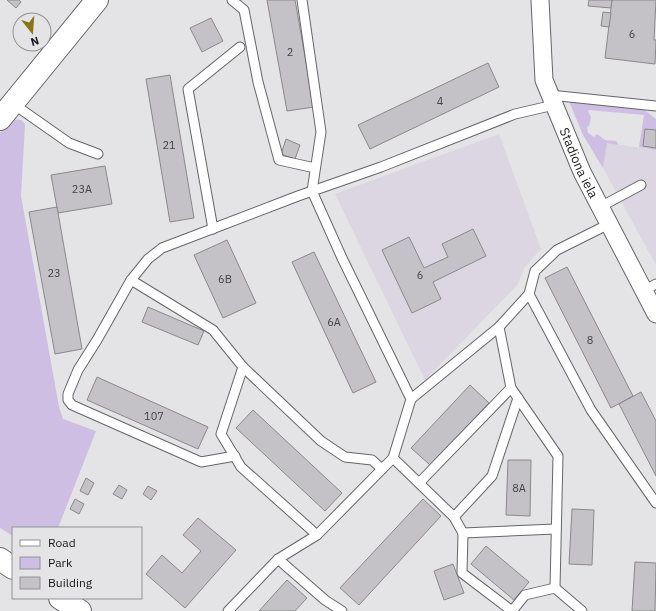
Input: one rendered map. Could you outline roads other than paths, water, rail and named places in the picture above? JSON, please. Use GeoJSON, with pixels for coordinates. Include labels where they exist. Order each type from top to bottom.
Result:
{"type":"FeatureCollection","features":[{"type":"Feature","properties":{"kind":"street"},"geometry":{"type":"LineString","coordinates":[[6,111],[97,0]]}},
{"type":"Feature","properties":{"kind":"street","name":"Stadiona iela"},"geometry":{"type":"LineString","coordinates":[[540,0],[544,80],[582,172],[609,224],[650,288],[656,314]]}},
{"type":"Feature","properties":{"kind":"street"},"geometry":{"type":"LineString","coordinates":[[0,559],[12,567]]}},
{"type":"Feature","properties":{"kind":"street"},"geometry":{"type":"LineString","coordinates":[[62,599],[80,611]]}},
{"type":"Feature","properties":{"kind":"lane"},"geometry":{"type":"LineString","coordinates":[[232,0],[244,10],[258,82],[279,160],[316,168]]}},
{"type":"Feature","properties":{"kind":"lane"},"geometry":{"type":"LineString","coordinates":[[302,0],[321,132],[312,191],[342,258],[411,399]]}},
{"type":"Feature","properties":{"kind":"lane"},"geometry":{"type":"LineString","coordinates":[[213,229],[188,89],[240,47]]}},
{"type":"Feature","properties":{"kind":"lane"},"geometry":{"type":"LineString","coordinates":[[235,456],[201,462],[72,405],[68,400],[68,394],[78,370],[131,280],[148,259],[162,248],[312,191],[381,168],[552,100],[656,106]]}},
{"type":"Feature","properties":{"kind":"lane"},"geometry":{"type":"LineString","coordinates":[[6,111],[69,143],[98,154]]}},
{"type":"Feature","properties":{"kind":"lane"},"geometry":{"type":"LineString","coordinates":[[600,207],[641,184]]}},
{"type":"Feature","properties":{"kind":"lane"},"geometry":{"type":"LineString","coordinates":[[228,611],[278,559],[317,535],[393,458],[411,399],[499,327],[529,294],[535,271],[557,250],[609,224]]}},
{"type":"Feature","properties":{"kind":"lane"},"geometry":{"type":"LineString","coordinates":[[131,280],[213,330],[243,367],[321,441],[345,457],[372,460],[382,469]]}},
{"type":"Feature","properties":{"kind":"lane"},"geometry":{"type":"LineString","coordinates":[[529,294],[591,410],[656,503]]}},
{"type":"Feature","properties":{"kind":"lane"},"geometry":{"type":"LineString","coordinates":[[499,327],[511,388],[558,456],[555,588]]}},
{"type":"Feature","properties":{"kind":"lane"},"geometry":{"type":"LineString","coordinates":[[243,367],[221,434],[242,467],[317,535]]}},
{"type":"Feature","properties":{"kind":"lane"},"geometry":{"type":"LineString","coordinates":[[420,484],[511,388]]}},
{"type":"Feature","properties":{"kind":"lane"},"geometry":{"type":"LineString","coordinates":[[454,517],[492,476],[518,398]]}},
{"type":"Feature","properties":{"kind":"lane"},"geometry":{"type":"LineString","coordinates":[[393,458],[454,517],[463,533],[462,573],[512,611],[525,595],[555,588]]}},
{"type":"Feature","properties":{"kind":"lane"},"geometry":{"type":"LineString","coordinates":[[463,533],[556,529]]}},
{"type":"Feature","properties":{"kind":"lane"},"geometry":{"type":"LineString","coordinates":[[278,559],[325,600],[342,611]]}},
{"type":"Feature","properties":{"kind":"lane"},"geometry":{"type":"LineString","coordinates":[[555,588],[582,611]]}}]}
